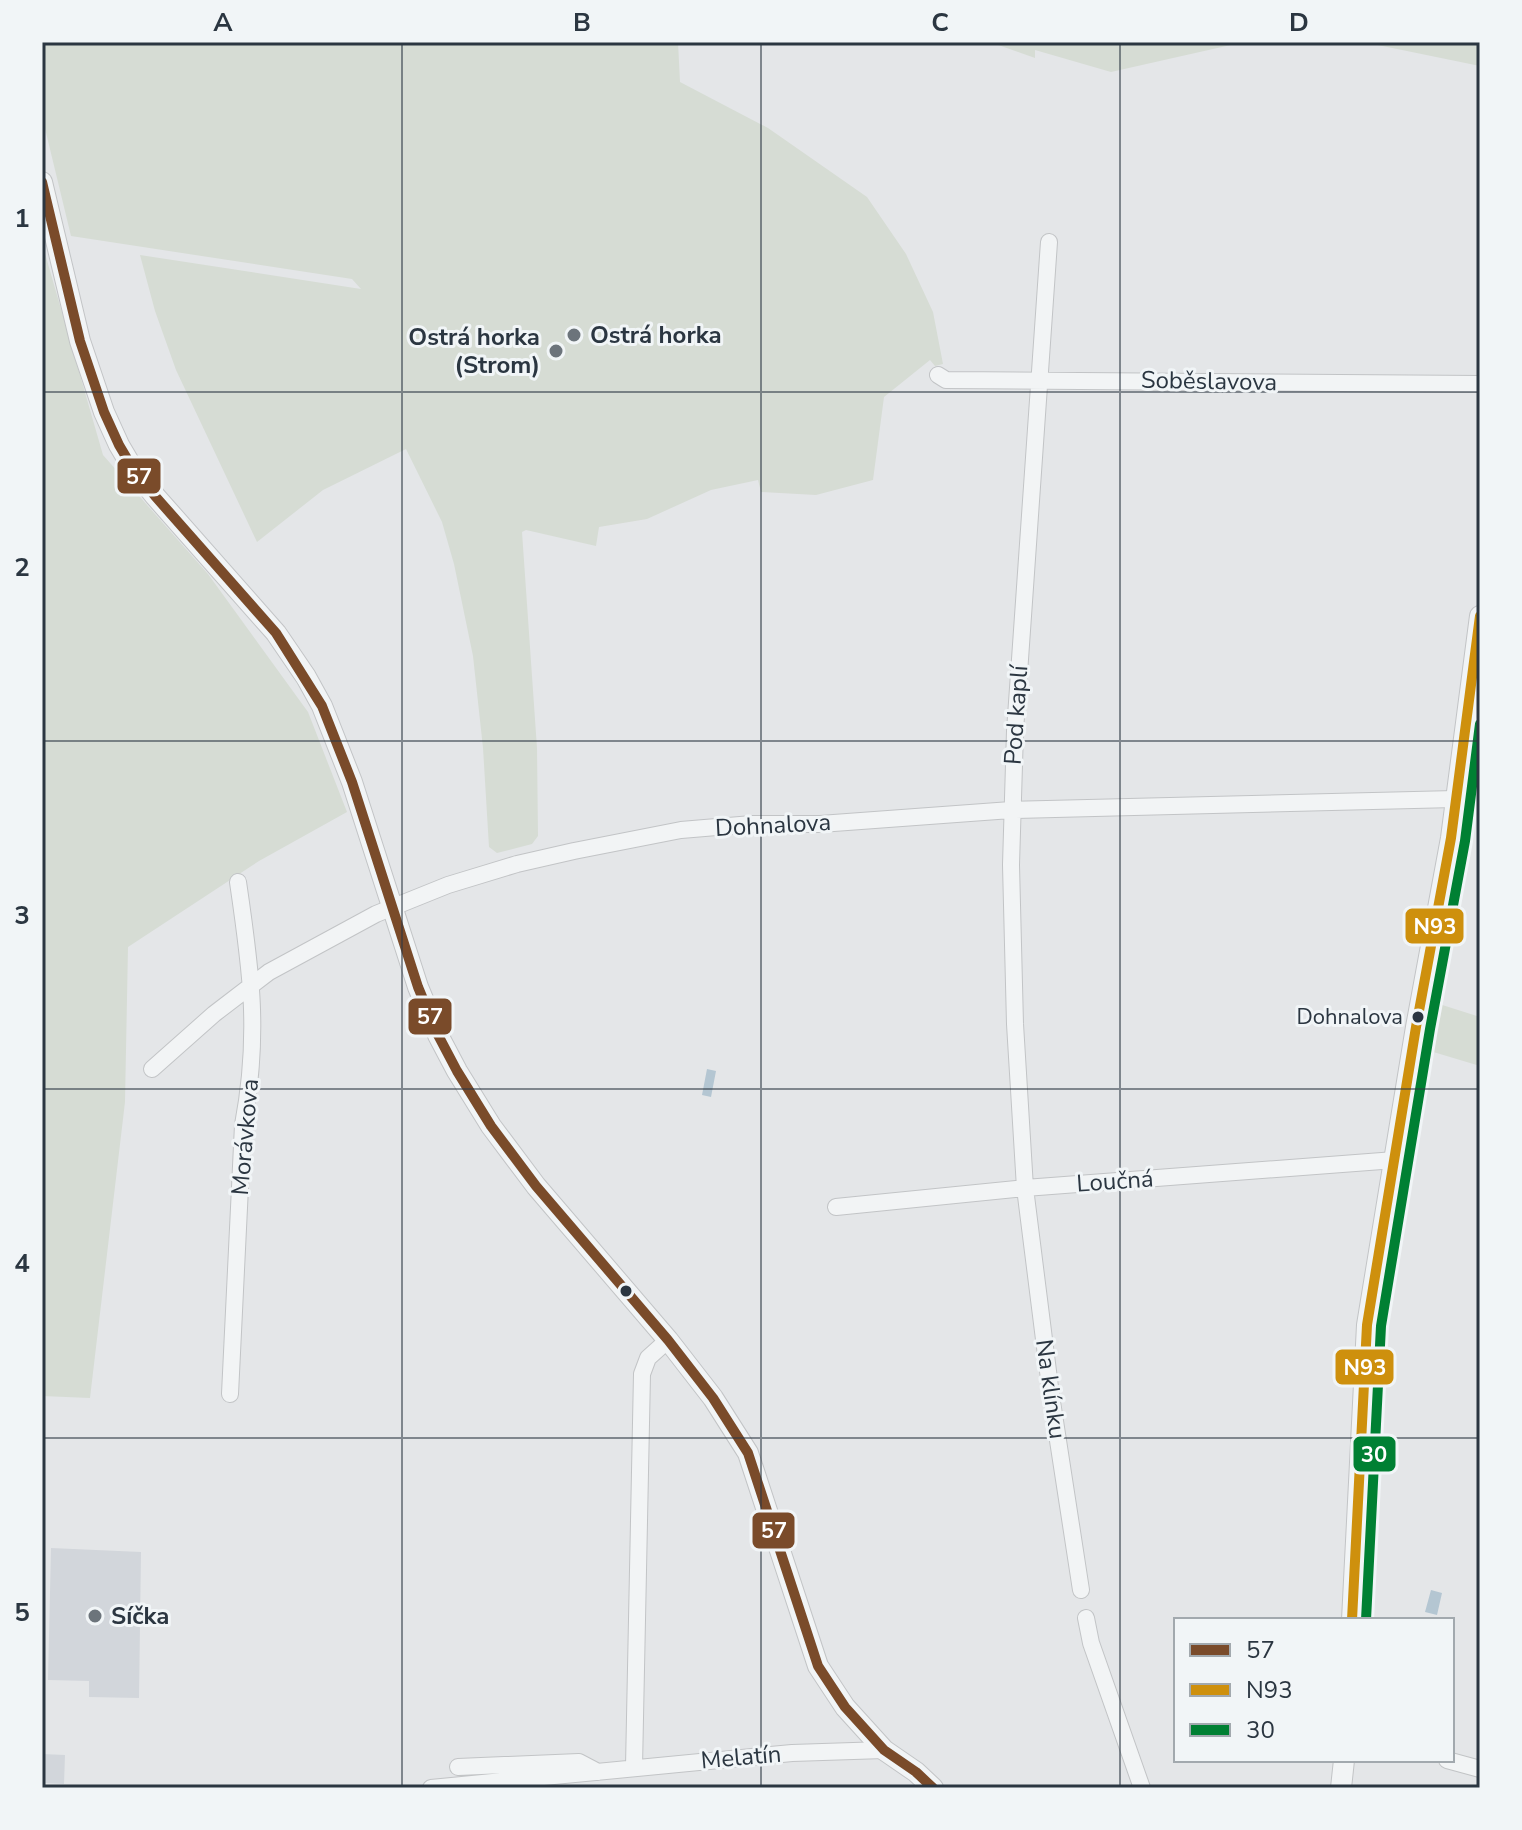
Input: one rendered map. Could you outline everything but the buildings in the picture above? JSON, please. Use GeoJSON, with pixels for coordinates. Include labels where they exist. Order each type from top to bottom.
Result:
{"type":"FeatureCollection","features":[{"type":"Feature","properties":{"kind":"street"},"geometry":{"type":"LineString","coordinates":[[42,182],[76,327],[104,412],[132,467],[276,633],[306,677],[333,730],[411,967],[438,1035],[491,1126],[536,1186],[668,1340],[713,1398],[748,1453],[818,1666],[845,1707],[884,1750],[933,1788]]}},
{"type":"Feature","properties":{"kind":"street","name":"Pod kaplí"},"geometry":{"type":"LineString","coordinates":[[1025,1188],[1015,1024],[1011,810],[1049,242]]}},
{"type":"Feature","properties":{"kind":"street","name":"Soběslavova"},"geometry":{"type":"LineString","coordinates":[[938,375],[946,380],[1480,384]]}},
{"type":"Feature","properties":{"kind":"street"},"geometry":{"type":"LineString","coordinates":[[1352,1618],[1367,1325],[1451,838],[1480,616]]}},
{"type":"Feature","properties":{"kind":"street"},"geometry":{"type":"LineString","coordinates":[[1459,768],[1480,772]]}},
{"type":"Feature","properties":{"kind":"street","name":"Dohnalova"},"geometry":{"type":"LineString","coordinates":[[152,1069],[252,985],[288,961],[392,905],[517,864],[681,830],[752,824],[820,824],[1011,810],[1455,799]]}},
{"type":"Feature","properties":{"kind":"street","name":"Morávkova"},"geometry":{"type":"LineString","coordinates":[[230,1394],[243,1125],[250,1084],[254,1026],[252,985],[238,882]]}},
{"type":"Feature","properties":{"kind":"street","name":"Loučná"},"geometry":{"type":"LineString","coordinates":[[836,1207],[1025,1188],[1395,1160]]}},
{"type":"Feature","properties":{"kind":"street","name":"Na klínku"},"geometry":{"type":"LineString","coordinates":[[1025,1188],[1051,1395],[1081,1590]]}},
{"type":"Feature","properties":{"kind":"street"},"geometry":{"type":"LineString","coordinates":[[634,1767],[642,1374],[648,1358],[668,1340]]}},
{"type":"Feature","properties":{"kind":"street"},"geometry":{"type":"LineString","coordinates":[[1086,1618],[1091,1643],[1142,1788]]}},
{"type":"Feature","properties":{"kind":"street","name":"Melatín"},"geometry":{"type":"LineString","coordinates":[[431,1788],[792,1753],[884,1750]]}},
{"type":"Feature","properties":{"kind":"street","name":"Melatín"},"geometry":{"type":"LineString","coordinates":[[458,1767],[579,1762],[599,1772]]}},
{"type":"Feature","properties":{"kind":"street"},"geometry":{"type":"LineString","coordinates":[[1341,1788],[1344,1762]]}},
{"type":"Feature","properties":{"kind":"street"},"geometry":{"type":"LineString","coordinates":[[1454,1762],[1480,1769]]}},
{"type":"Feature","properties":{"kind":"shaded area"},"geometry":{"type":"Polygon","coordinates":[[[42,42],[678,42],[680,82],[768,128],[867,197],[906,254],[933,312],[943,364],[935,366],[930,360],[884,397],[873,480],[816,495],[761,492],[758,480],[711,490],[647,519],[599,527],[596,546],[526,530],[522,532],[537,748],[538,836],[532,844],[497,853],[489,847],[473,656],[454,564],[442,522],[406,449],[323,490],[257,542],[176,370],[155,311],[140,255],[361,289],[352,279],[71,236],[42,116],[42,42]]]}},
{"type":"Feature","properties":{"kind":"shaded area"},"geometry":{"type":"Polygon","coordinates":[[[990,42],[1244,42],[1111,72],[1035,50],[1035,58],[990,42]]]}},
{"type":"Feature","properties":{"kind":"shaded area"},"geometry":{"type":"Polygon","coordinates":[[[1363,42],[1480,42],[1480,66],[1363,42]]]}},
{"type":"Feature","properties":{"kind":"shaded area"},"geometry":{"type":"Polygon","coordinates":[[[42,243],[103,455],[208,574],[308,712],[347,812],[259,861],[128,947],[125,1102],[90,1398],[42,1396],[42,243]]]}},
{"type":"Feature","properties":{"kind":"shaded area"},"geometry":{"type":"Polygon","coordinates":[[[1436,1003],[1480,1017],[1480,1066],[1430,1051],[1436,1003]]]}},
{"type":"Feature","properties":{"kind":"shaded area","name":"Síčka"},"geometry":{"type":"Polygon","coordinates":[[[51,1548],[141,1552],[139,1698],[89,1697],[89,1681],[48,1680],[51,1548]]]}},
{"type":"Feature","properties":{"kind":"shaded area"},"geometry":{"type":"Polygon","coordinates":[[[42,1754],[65,1755],[64,1784],[42,1783],[42,1754]]]}},
{"type":"Feature","properties":{"kind":"water"},"geometry":{"type":"Polygon","coordinates":[[[707,1069],[716,1071],[711,1097],[702,1095],[707,1069]]]}},
{"type":"Feature","properties":{"kind":"water"},"geometry":{"type":"Polygon","coordinates":[[[1431,1590],[1442,1593],[1437,1615],[1425,1612],[1431,1590]]]}},
{"type":"Feature","properties":{"kind":"transit line","name":"57"},"geometry":{"type":"LineString","coordinates":[[42,182],[80,341],[104,412],[119,445],[155,496],[276,633],[322,706],[352,782],[418,987],[457,1071],[491,1126],[536,1186],[668,1340],[713,1398],[748,1453],[818,1666],[845,1707],[884,1750],[933,1788]]}},
{"type":"Feature","properties":{"kind":"transit line","name":"N93"},"geometry":{"type":"LineString","coordinates":[[1352,1618],[1367,1325],[1451,838],[1480,616]]}},
{"type":"Feature","properties":{"kind":"transit line","name":"30"},"geometry":{"type":"LineString","coordinates":[[1366,1618],[1381,1326],[1430,1029],[1465,841],[1480,724]]}},
{"type":"Feature","properties":{"kind":"place","name":"Ostrá horka"},"geometry":{"type":"Point","coordinates":[574,335]}},
{"type":"Feature","properties":{"kind":"place","name":"Ostrá horka (Strom)"},"geometry":{"type":"Point","coordinates":[556,351]}},
{"type":"Feature","properties":{"kind":"place","name":"Dohnalova"},"geometry":{"type":"Point","coordinates":[1418,1017]}},
{"type":"Feature","properties":{"kind":"place","name":"Síčka"},"geometry":{"type":"Point","coordinates":[95,1616]}}]}
